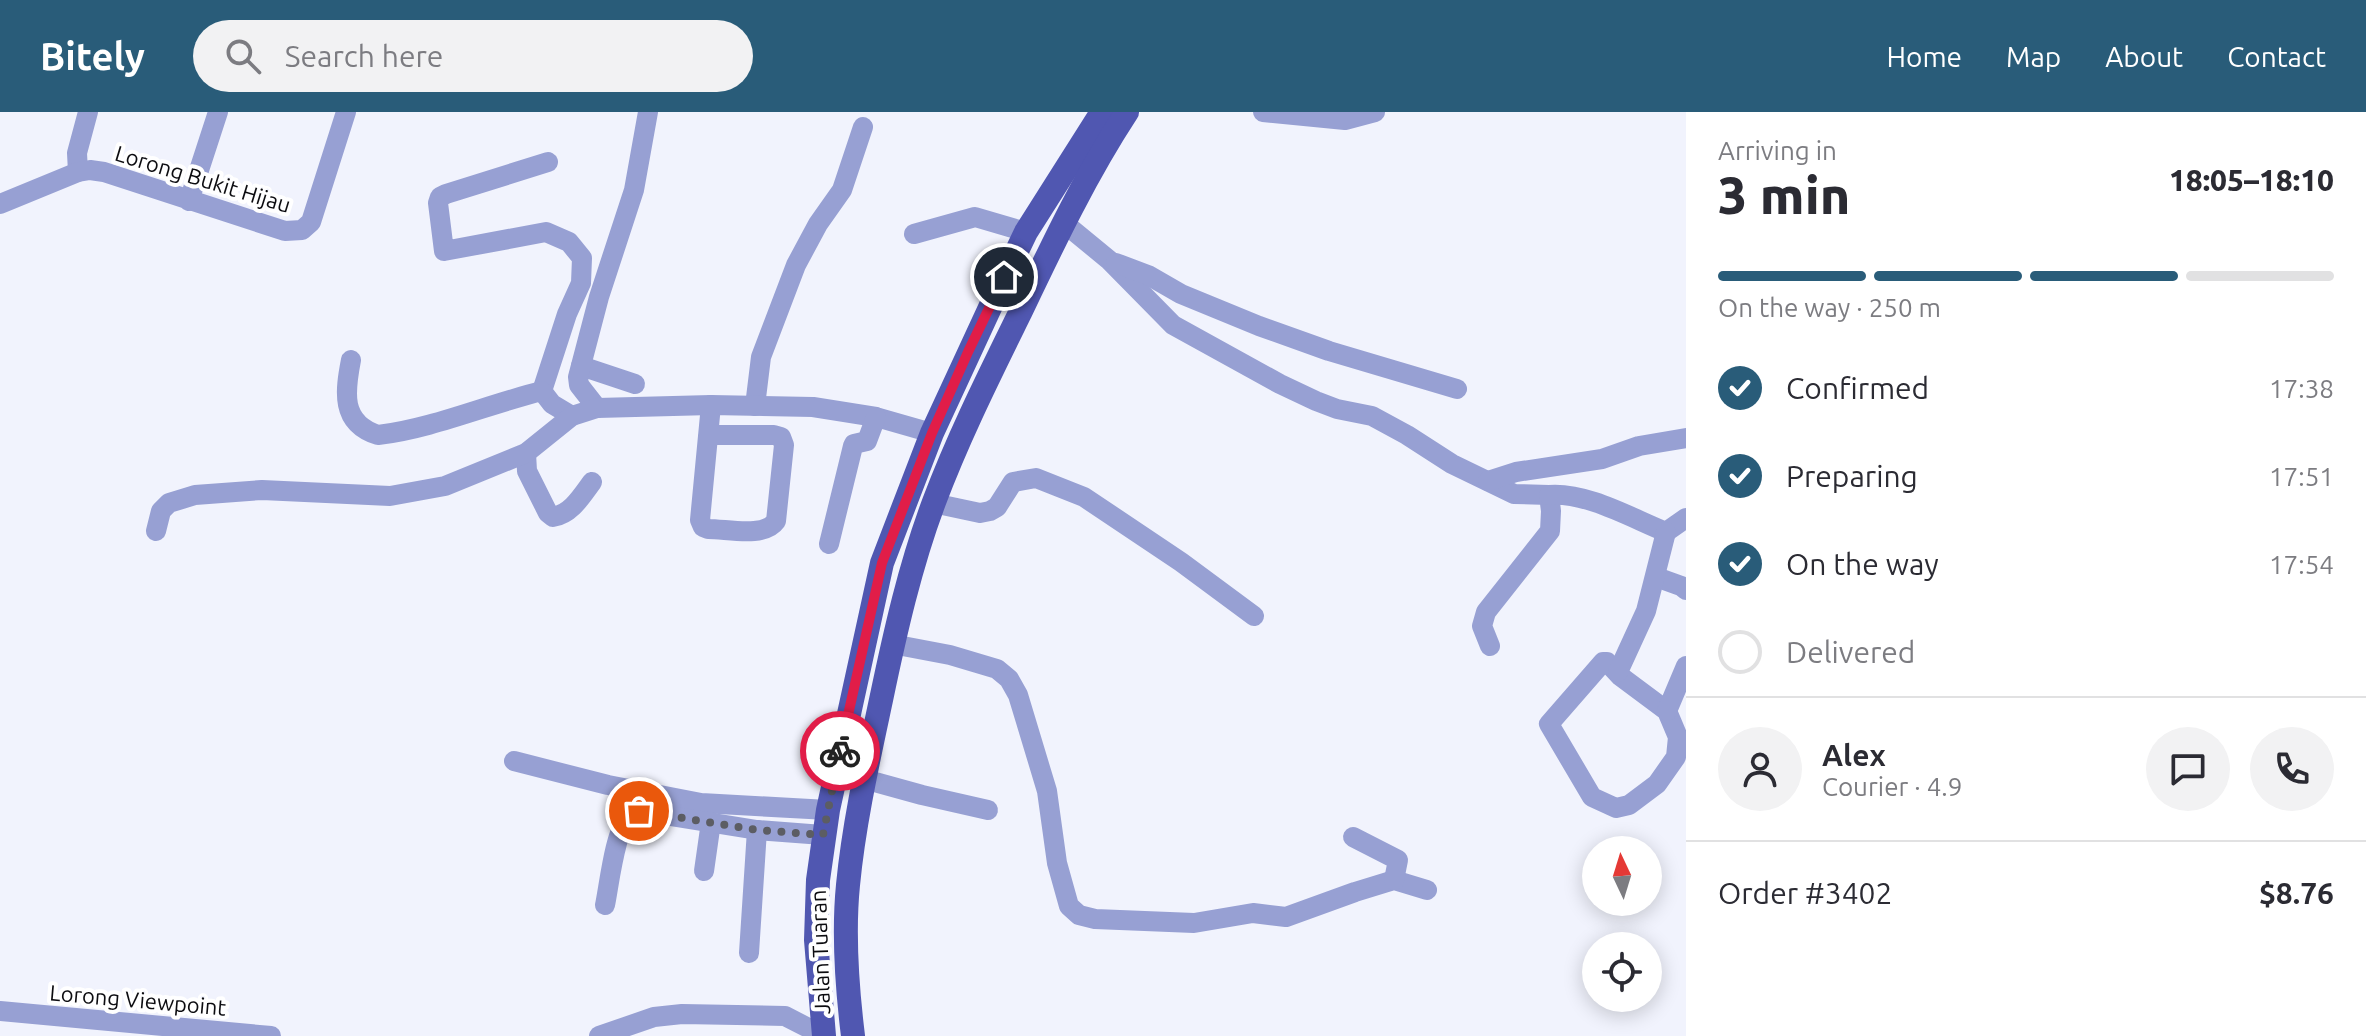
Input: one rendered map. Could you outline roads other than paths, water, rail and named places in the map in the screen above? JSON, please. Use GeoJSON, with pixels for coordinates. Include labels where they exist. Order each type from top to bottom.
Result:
{"type":"FeatureCollection","features":[{"type":"Feature","properties":{"kind":"main road","name":"Jalan Tuaran"},"geometry":{"type":"LineString","coordinates":[[824,1036],[816,911],[823,835],[882,563],[932,433],[1026,232],[1102,112]]}},
{"type":"Feature","properties":{"kind":"main road","name":"Jalan Tuaran"},"geometry":{"type":"LineString","coordinates":[[853,1036],[848,972],[848,887],[864,779],[892,644],[914,561],[954,451],[1043,264],[1096,162],[1127,112]]}},
{"type":"Feature","properties":{"kind":"main road"},"geometry":{"type":"LineString","coordinates":[[906,496],[928,473],[1023,268],[1030,260],[1036,259],[1043,264]]}},
{"type":"Feature","properties":{"kind":"street"},"geometry":{"type":"LineString","coordinates":[[78,172],[77,153],[88,112]]}},
{"type":"Feature","properties":{"kind":"street"},"geometry":{"type":"LineString","coordinates":[[189,201],[218,112]]}},
{"type":"Feature","properties":{"kind":"street","name":"Lorong Bukit Hijau"},"geometry":{"type":"LineString","coordinates":[[0,204],[90,170],[285,231],[302,230],[311,222],[346,112]]}},
{"type":"Feature","properties":{"kind":"street"},"geometry":{"type":"LineString","coordinates":[[597,408],[579,385],[578,377],[599,297],[634,190],[648,112]]}},
{"type":"Feature","properties":{"kind":"street"},"geometry":{"type":"LineString","coordinates":[[1263,112],[1345,120],[1375,112]]}},
{"type":"Feature","properties":{"kind":"street"},"geometry":{"type":"LineString","coordinates":[[755,406],[761,357],[796,265],[818,224],[842,190],[863,127]]}},
{"type":"Feature","properties":{"kind":"street"},"geometry":{"type":"LineString","coordinates":[[542,391],[567,314],[581,283],[582,258],[569,242],[546,232],[444,251],[438,203],[440,197],[446,194],[548,162]]}},
{"type":"Feature","properties":{"kind":"street"},"geometry":{"type":"LineString","coordinates":[[914,234],[975,217],[1026,232]]}},
{"type":"Feature","properties":{"kind":"street"},"geometry":{"type":"LineString","coordinates":[[1064,223],[1109,260],[1173,325],[1280,384],[1337,409],[1372,416],[1452,464],[1514,494],[1564,494],[1585,499],[1666,532]]}},
{"type":"Feature","properties":{"kind":"street"},"geometry":{"type":"LineString","coordinates":[[1109,260],[1259,326],[1329,351],[1457,389]]}},
{"type":"Feature","properties":{"kind":"street"},"geometry":{"type":"LineString","coordinates":[[351,360],[345,390],[351,416],[368,432],[378,435],[542,391]]}},
{"type":"Feature","properties":{"kind":"street"},"geometry":{"type":"LineString","coordinates":[[581,366],[635,384]]}},
{"type":"Feature","properties":{"kind":"street"},"geometry":{"type":"LineString","coordinates":[[542,391],[552,404],[572,416]]}},
{"type":"Feature","properties":{"kind":"street"},"geometry":{"type":"LineString","coordinates":[[708,435],[781,437],[784,445],[773,526],[761,530],[703,527],[700,520],[708,435],[711,405]]}},
{"type":"Feature","properties":{"kind":"street"},"geometry":{"type":"LineString","coordinates":[[156,531],[161,511],[169,503],[195,495],[262,490],[390,496],[445,486],[491,470],[526,453],[572,416],[597,408],[711,405],[813,407],[876,417],[932,433]]}},
{"type":"Feature","properties":{"kind":"street"},"geometry":{"type":"LineString","coordinates":[[829,544],[853,446],[867,441],[876,417]]}},
{"type":"Feature","properties":{"kind":"street"},"geometry":{"type":"LineString","coordinates":[[1488,481],[1516,472],[1602,459],[1639,446],[1686,438]]}},
{"type":"Feature","properties":{"kind":"street"},"geometry":{"type":"LineString","coordinates":[[526,453],[527,471],[553,517],[570,510],[592,482]]}},
{"type":"Feature","properties":{"kind":"street"},"geometry":{"type":"LineString","coordinates":[[933,503],[980,513],[997,507],[1013,482],[1036,478],[1084,497],[1254,616]]}},
{"type":"Feature","properties":{"kind":"street"},"geometry":{"type":"LineString","coordinates":[[1490,646],[1482,626],[1486,612],[1550,531],[1549,495]]}},
{"type":"Feature","properties":{"kind":"street"},"geometry":{"type":"LineString","coordinates":[[1618,672],[1646,611],[1666,532],[1686,518]]}},
{"type":"Feature","properties":{"kind":"street"},"geometry":{"type":"LineString","coordinates":[[1656,577],[1686,590]]}},
{"type":"Feature","properties":{"kind":"street"},"geometry":{"type":"LineString","coordinates":[[892,644],[950,655],[997,669],[1009,679],[1018,695],[1047,791],[1057,863],[1069,906],[1079,915],[1095,919],[1194,923],[1253,913],[1286,917],[1394,880],[1427,890]]}},
{"type":"Feature","properties":{"kind":"street"},"geometry":{"type":"LineString","coordinates":[[1603,662],[1607,662],[1620,676],[1667,711],[1678,737],[1676,757],[1657,784],[1629,805],[1616,808],[1592,797],[1549,724],[1603,662]]}},
{"type":"Feature","properties":{"kind":"street"},"geometry":{"type":"LineString","coordinates":[[1667,711],[1686,666]]}},
{"type":"Feature","properties":{"kind":"street"},"geometry":{"type":"LineString","coordinates":[[514,761],[608,785],[701,803],[828,810]]}},
{"type":"Feature","properties":{"kind":"street"},"geometry":{"type":"LineString","coordinates":[[864,779],[988,810]]}},
{"type":"Feature","properties":{"kind":"street"},"geometry":{"type":"LineString","coordinates":[[605,905],[623,825],[629,816],[639,811],[757,830],[823,835]]}},
{"type":"Feature","properties":{"kind":"street"},"geometry":{"type":"LineString","coordinates":[[704,871],[711,822]]}},
{"type":"Feature","properties":{"kind":"street"},"geometry":{"type":"LineString","coordinates":[[749,953],[757,830]]}},
{"type":"Feature","properties":{"kind":"street"},"geometry":{"type":"LineString","coordinates":[[1353,837],[1398,860],[1394,880]]}},
{"type":"Feature","properties":{"kind":"street"},"geometry":{"type":"LineString","coordinates":[[599,1036],[664,1015],[785,1016],[820,1001]]}},
{"type":"Feature","properties":{"kind":"street","name":"Lorong Viewpoint"},"geometry":{"type":"LineString","coordinates":[[0,1011],[271,1036]]}},
{"type":"Feature","properties":{"kind":"street"},"geometry":{"type":"LineString","coordinates":[[785,1016],[824,1036]]}}]}
